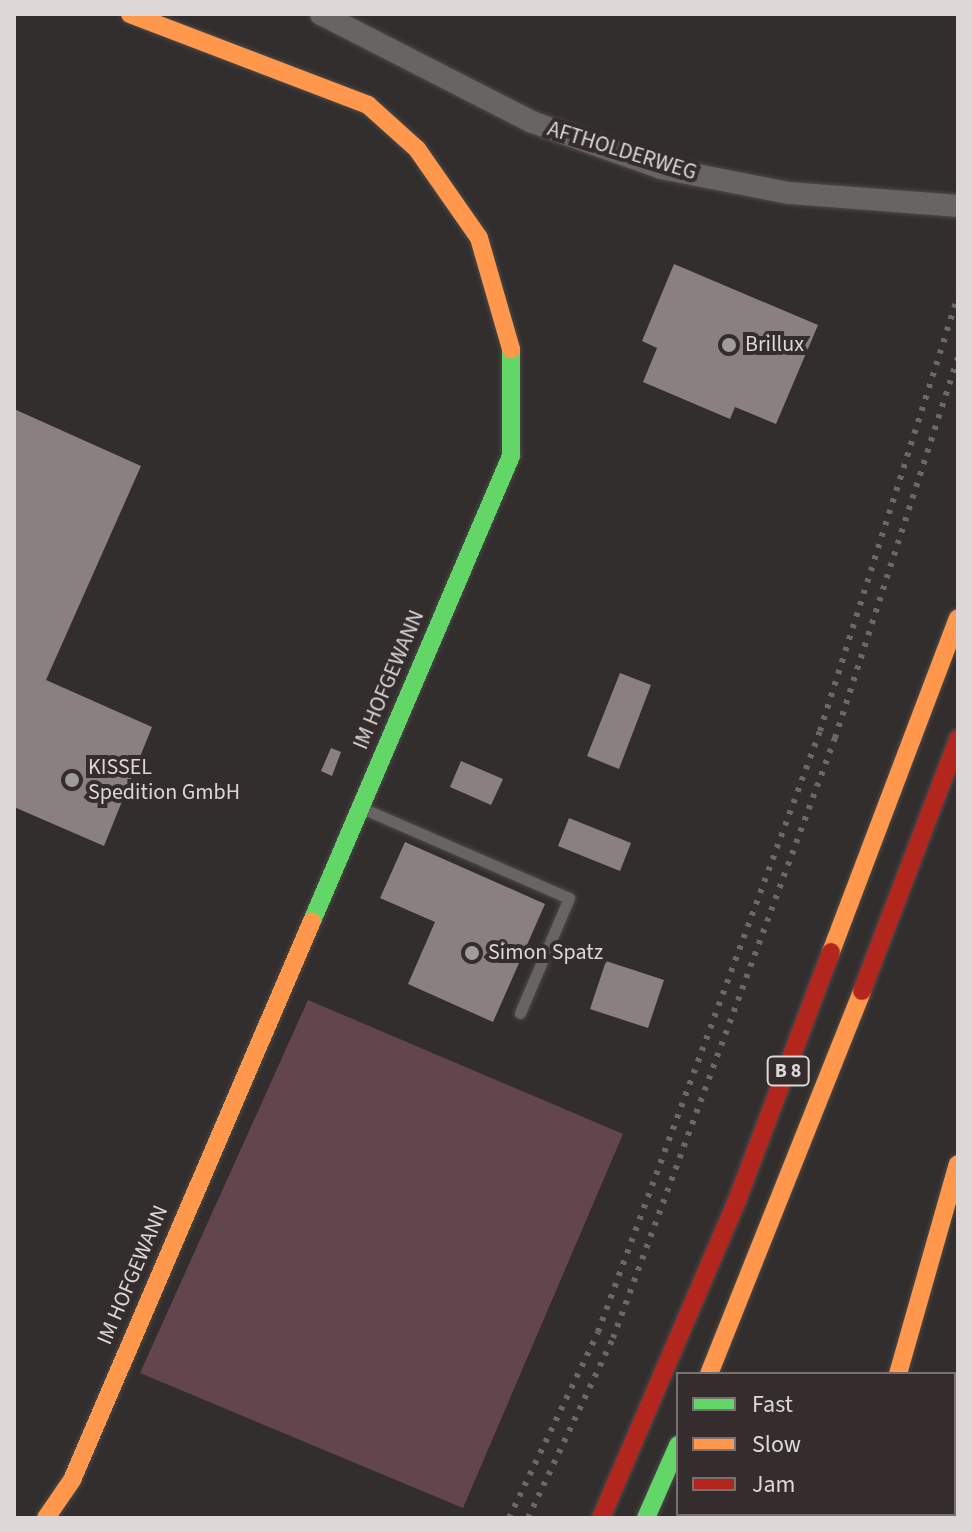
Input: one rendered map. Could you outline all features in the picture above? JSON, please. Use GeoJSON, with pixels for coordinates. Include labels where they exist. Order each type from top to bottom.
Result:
{"type":"FeatureCollection","features":[{"type":"Feature","properties":{"kind":"main road","name":"IM HOFGEWANN"},"geometry":{"type":"LineString","coordinates":[[46,1518],[77,1467],[511,456],[511,340],[479,238],[458,202],[417,149],[368,105],[130,14]]}},
{"type":"Feature","properties":{"kind":"main road","name":"B 8"},"geometry":{"type":"LineString","coordinates":[[601,1518],[738,1198],[958,618]]}},
{"type":"Feature","properties":{"kind":"main road","name":"B 8"},"geometry":{"type":"LineString","coordinates":[[710,1372],[777,1216],[958,739]]}},
{"type":"Feature","properties":{"kind":"main road"},"geometry":{"type":"LineString","coordinates":[[899,1372],[958,1164]]}},
{"type":"Feature","properties":{"kind":"main road"},"geometry":{"type":"LineString","coordinates":[[646,1518],[676,1450]]}},
{"type":"Feature","properties":{"kind":"street","name":"AFTHOLDERWEG"},"geometry":{"type":"LineString","coordinates":[[321,14],[532,122],[661,168],[789,193],[953,206]]}},
{"type":"Feature","properties":{"kind":"lane"},"geometry":{"type":"LineString","coordinates":[[360,807],[569,898],[520,1013]]}},
{"type":"Feature","properties":{"kind":"shaded area"},"geometry":{"type":"Polygon","coordinates":[[[308,1000],[623,1134],[463,1508],[140,1373],[308,1000]]]}},
{"type":"Feature","properties":{"kind":"building","name":"Brillux"},"geometry":{"type":"Polygon","coordinates":[[[674,264],[818,325],[776,424],[735,407],[730,419],[643,382],[657,348],[642,341],[674,264]]]}},
{"type":"Feature","properties":{"kind":"building"},"geometry":{"type":"Polygon","coordinates":[[[14,409],[141,466],[46,680],[152,727],[104,846],[14,807],[14,409]]]}},
{"type":"Feature","properties":{"kind":"building"},"geometry":{"type":"Polygon","coordinates":[[[620,673],[651,685],[619,769],[587,756],[620,673]]]}},
{"type":"Feature","properties":{"kind":"building"},"geometry":{"type":"Polygon","coordinates":[[[331,748],[341,752],[332,776],[321,771],[331,748]]]}},
{"type":"Feature","properties":{"kind":"building"},"geometry":{"type":"Polygon","coordinates":[[[461,761],[503,779],[491,805],[450,787],[461,761]]]}},
{"type":"Feature","properties":{"kind":"building"},"geometry":{"type":"Polygon","coordinates":[[[569,818],[631,843],[620,871],[558,846],[569,818]]]}},
{"type":"Feature","properties":{"kind":"building","name":"Simon Spatz"},"geometry":{"type":"Polygon","coordinates":[[[405,842],[545,904],[493,1022],[408,984],[435,922],[380,898],[405,842]]]}},
{"type":"Feature","properties":{"kind":"building"},"geometry":{"type":"Polygon","coordinates":[[[606,961],[664,980],[648,1028],[590,1009],[606,961]]]}},
{"type":"Feature","properties":{"kind":"building"},"geometry":{"type":"Polygon","coordinates":[[[956,1480],[958,1518],[921,1518],[956,1516],[956,1480]]]}},
{"type":"Feature","properties":{"kind":"railway"},"geometry":{"type":"LineString","coordinates":[[509,1518],[598,1332],[820,731],[958,296]]}},
{"type":"Feature","properties":{"kind":"railway"},"geometry":{"type":"LineString","coordinates":[[528,1518],[613,1338],[835,738],[958,357]]}},
{"type":"Feature","properties":{"kind":"traffic: fast"},"geometry":{"type":"LineString","coordinates":[[312,921],[511,456],[511,349]]}},
{"type":"Feature","properties":{"kind":"traffic: fast"},"geometry":{"type":"LineString","coordinates":[[646,1518],[676,1450]]}},
{"type":"Feature","properties":{"kind":"traffic: slow"},"geometry":{"type":"LineString","coordinates":[[130,14],[368,105],[417,149],[479,238],[511,349]]}},
{"type":"Feature","properties":{"kind":"traffic: slow"},"geometry":{"type":"LineString","coordinates":[[831,952],[958,618]]}},
{"type":"Feature","properties":{"kind":"traffic: slow"},"geometry":{"type":"LineString","coordinates":[[46,1518],[72,1480],[312,921]]}},
{"type":"Feature","properties":{"kind":"traffic: slow"},"geometry":{"type":"LineString","coordinates":[[710,1372],[862,991]]}},
{"type":"Feature","properties":{"kind":"traffic: slow"},"geometry":{"type":"LineString","coordinates":[[899,1372],[958,1164]]}},
{"type":"Feature","properties":{"kind":"traffic: jam"},"geometry":{"type":"LineString","coordinates":[[862,991],[958,739]]}},
{"type":"Feature","properties":{"kind":"traffic: jam"},"geometry":{"type":"LineString","coordinates":[[601,1518],[738,1198],[831,952]]}},
{"type":"Feature","properties":{"kind":"place","name":"Brillux"},"geometry":{"type":"Point","coordinates":[729,345]}},
{"type":"Feature","properties":{"kind":"place","name":"KISSEL Spedition GmbH"},"geometry":{"type":"Point","coordinates":[72,780]}},
{"type":"Feature","properties":{"kind":"place","name":"Simon Spatz"},"geometry":{"type":"Point","coordinates":[472,953]}}]}
